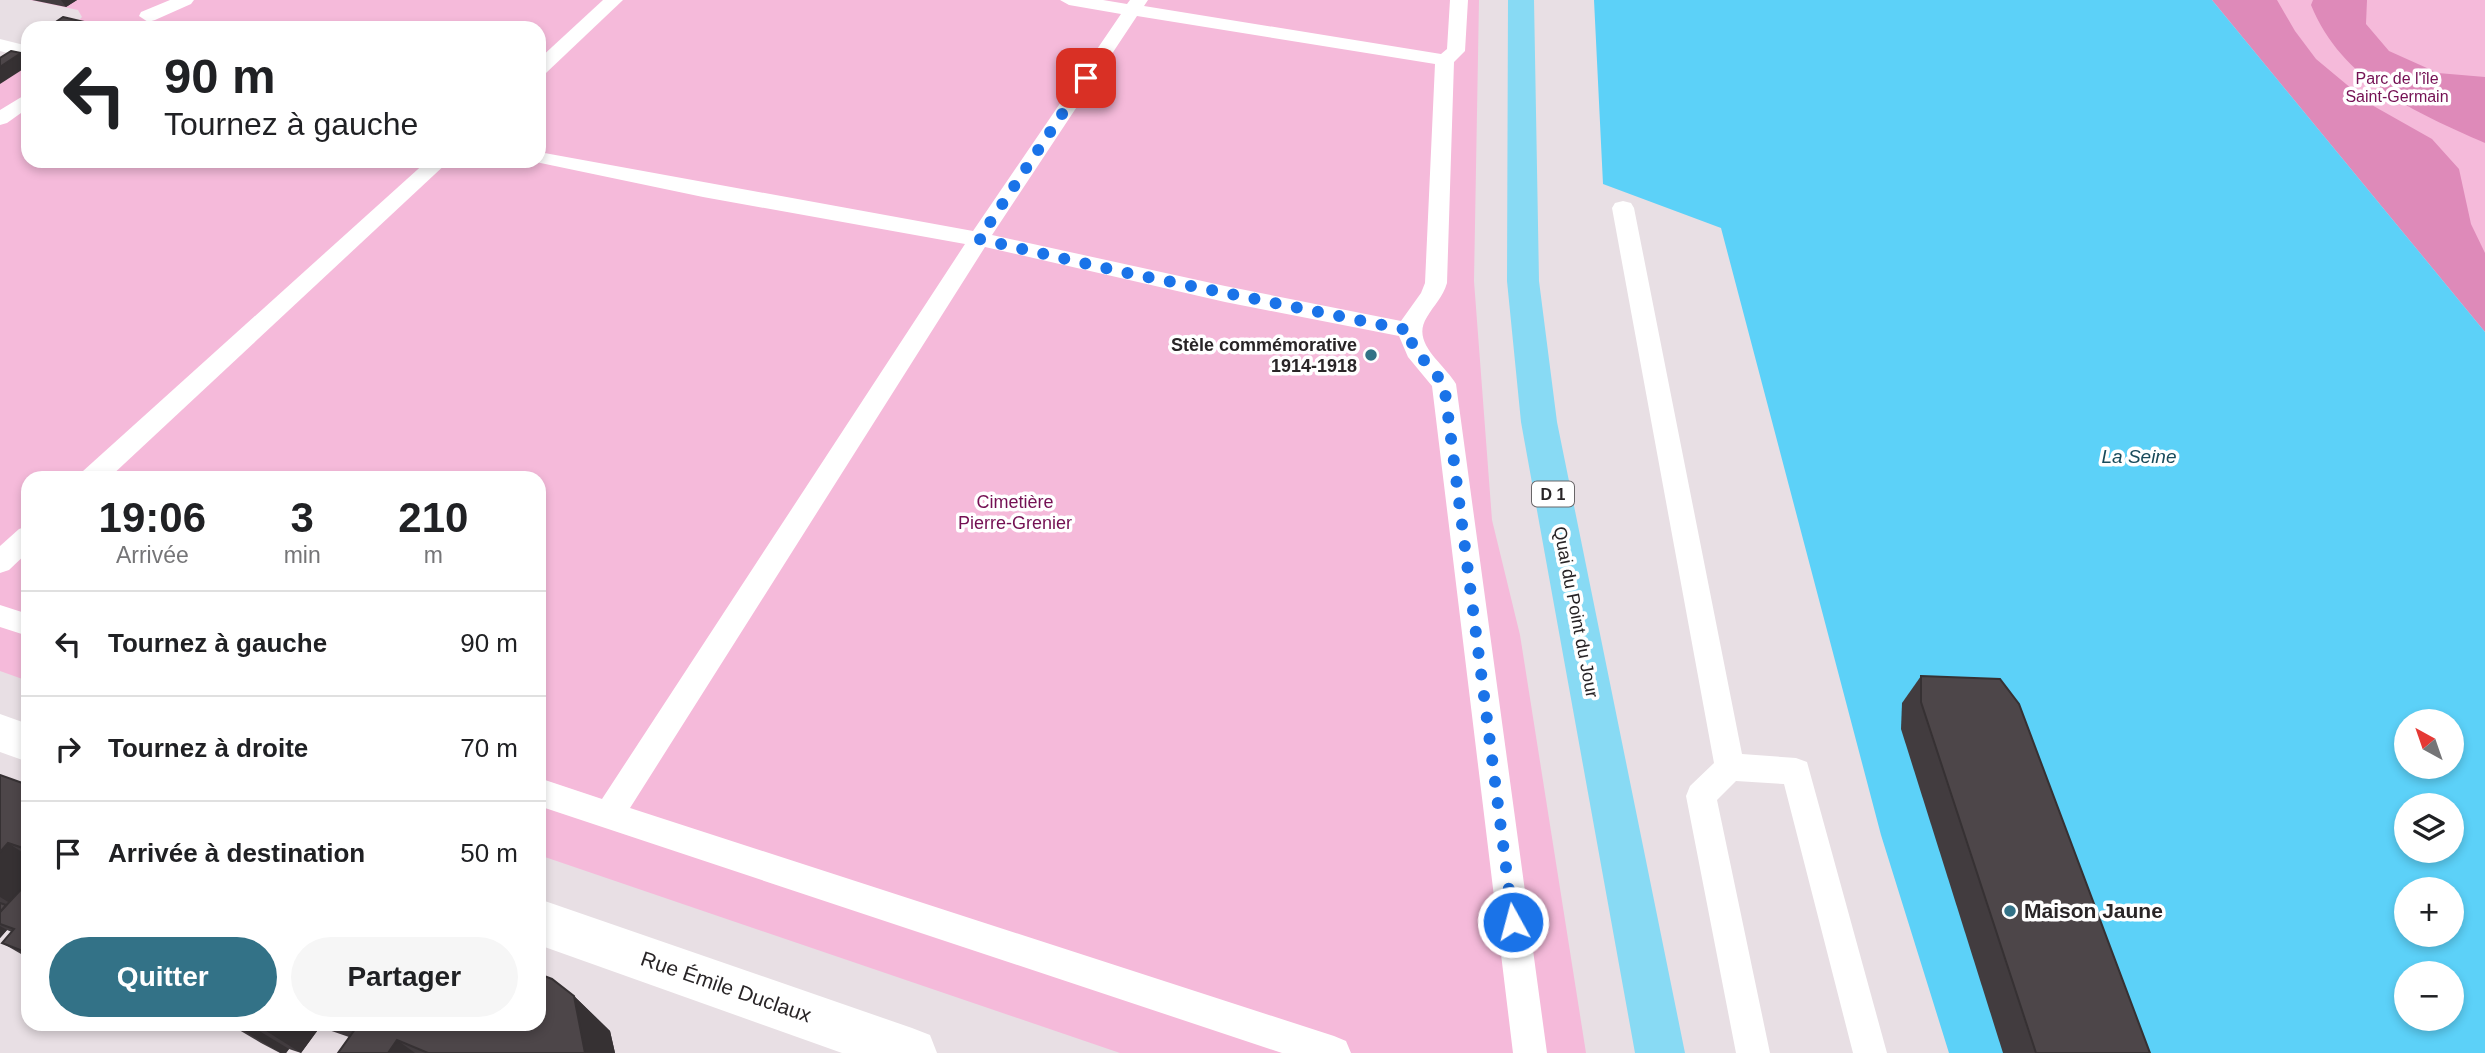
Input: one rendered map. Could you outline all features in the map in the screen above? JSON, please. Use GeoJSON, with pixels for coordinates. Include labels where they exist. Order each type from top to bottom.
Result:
{"type":"FeatureCollection","features":[{"type":"Feature","properties":{"kind":"main road","name":"Quai du Point du Jour"},"geometry":{"type":"LineString","coordinates":[[1521,0],[1523,281],[1539,422],[1660,1053]]}},
{"type":"Feature","properties":{"kind":"street"},"geometry":{"type":"LineString","coordinates":[[0,733],[21,740]]}},
{"type":"Feature","properties":{"kind":"street","name":"Rue Émile Duclaux"},"geometry":{"type":"LineString","coordinates":[[546,924],[912,1053]]}},
{"type":"Feature","properties":{"kind":"lane"},"geometry":{"type":"LineString","coordinates":[[137,21],[150,8],[185,0]]}},
{"type":"Feature","properties":{"kind":"lane"},"geometry":{"type":"LineString","coordinates":[[546,63],[614,0]]}},
{"type":"Feature","properties":{"kind":"lane"},"geometry":{"type":"LineString","coordinates":[[1069,0],[1135,5],[1445,60]]}},
{"type":"Feature","properties":{"kind":"lane"},"geometry":{"type":"LineString","coordinates":[[1459,0],[1456,51],[1445,60],[1436,283],[1429,301],[1413,321],[1412,346],[1444,384],[1530,1053]]}},
{"type":"Feature","properties":{"kind":"lane"},"geometry":{"type":"LineString","coordinates":[[609,814],[979,239],[1135,5]]}},
{"type":"Feature","properties":{"kind":"lane"},"geometry":{"type":"LineString","coordinates":[[0,45],[21,50]]}},
{"type":"Feature","properties":{"kind":"lane"},"geometry":{"type":"LineString","coordinates":[[0,119],[21,104]]}},
{"type":"Feature","properties":{"kind":"lane"},"geometry":{"type":"LineString","coordinates":[[546,159],[979,239],[1212,291],[1412,331]]}},
{"type":"Feature","properties":{"kind":"lane"},"geometry":{"type":"LineString","coordinates":[[100,471],[431,168]]}},
{"type":"Feature","properties":{"kind":"lane"},"geometry":{"type":"LineString","coordinates":[[1623,208],[1730,768]]}},
{"type":"Feature","properties":{"kind":"lane"},"geometry":{"type":"LineString","coordinates":[[0,562],[21,542]]}},
{"type":"Feature","properties":{"kind":"lane"},"geometry":{"type":"LineString","coordinates":[[0,616],[21,623]]}},
{"type":"Feature","properties":{"kind":"lane"},"geometry":{"type":"LineString","coordinates":[[1753,1053],[1701,796],[1730,768],[1796,771],[1870,1053]]}},
{"type":"Feature","properties":{"kind":"lane"},"geometry":{"type":"LineString","coordinates":[[546,794],[1334,1053]]}},
{"type":"Feature","properties":{"kind":"green space","name":"Cimetière Pierre-Grenier"},"geometry":{"type":"Polygon","coordinates":[[[30,0],[1479,0],[1474,281],[1492,520],[1520,635],[1586,1053],[1120,1053],[546,857],[546,471],[21,471],[21,678],[0,671],[0,75],[21,62],[21,168],[546,168],[546,21],[78,21],[82,17],[78,10],[30,0]]]}},
{"type":"Feature","properties":{"kind":"green space","name":"Parc de l'île Saint-Germain"},"geometry":{"type":"Polygon","coordinates":[[[2212,0],[2485,0],[2485,332],[2212,0]]]}},
{"type":"Feature","properties":{"kind":"green space"},"geometry":{"type":"Polygon","coordinates":[[[2212,0],[2277,0],[2316,59],[2370,104],[2432,139],[2459,169],[2471,224],[2485,253],[2485,332],[2212,0]]]}},
{"type":"Feature","properties":{"kind":"green space"},"geometry":{"type":"Polygon","coordinates":[[[2313,0],[2367,0],[2366,24],[2389,51],[2438,73],[2485,77],[2485,143],[2407,106],[2361,74],[2341,54],[2325,31],[2311,5],[2313,0]]]}},
{"type":"Feature","properties":{"kind":"water","name":"La Seine"},"geometry":{"type":"Polygon","coordinates":[[[1594,0],[2212,0],[2485,332],[2485,1053],[1949,1053],[1881,835],[1721,228],[1603,184],[1594,0]]]}},
{"type":"Feature","properties":{"kind":"building"},"geometry":{"type":"Polygon","coordinates":[[[63,17],[80,21],[57,21],[63,17]]]}},
{"type":"Feature","properties":{"kind":"building"},"geometry":{"type":"Polygon","coordinates":[[[11,51],[21,53],[0,67],[0,58],[11,51]]]}},
{"type":"Feature","properties":{"kind":"building","name":"Maison Jaune"},"geometry":{"type":"Polygon","coordinates":[[[1921,676],[2000,679],[2019,704],[2150,1053],[2036,1053],[1921,702],[1921,676]]]}},
{"type":"Feature","properties":{"kind":"building"},"geometry":{"type":"Polygon","coordinates":[[[0,775],[21,782],[21,847],[8,843],[0,852],[0,775]]]}},
{"type":"Feature","properties":{"kind":"building"},"geometry":{"type":"Polygon","coordinates":[[[21,890],[21,950],[2,943],[14,929],[0,924],[0,912],[21,890]]]}},
{"type":"Feature","properties":{"kind":"building"},"geometry":{"type":"Polygon","coordinates":[[[546,977],[574,996],[585,1053],[428,1053],[397,1040],[388,1053],[338,1053],[354,1031],[546,1031],[546,977]]]}},
{"type":"Feature","properties":{"kind":"place","name":"Stèle commémorative 1914-1918"},"geometry":{"type":"Point","coordinates":[1371,355]}},
{"type":"Feature","properties":{"kind":"place","name":"Maison Jaune"},"geometry":{"type":"Point","coordinates":[2010,911]}},
{"type":"Feature","properties":{"kind":"route"},"geometry":{"type":"LineString","coordinates":[[1086,78],[979,239],[1225,294],[1412,331],[1412,346],[1444,384],[1513,922]]}}]}
